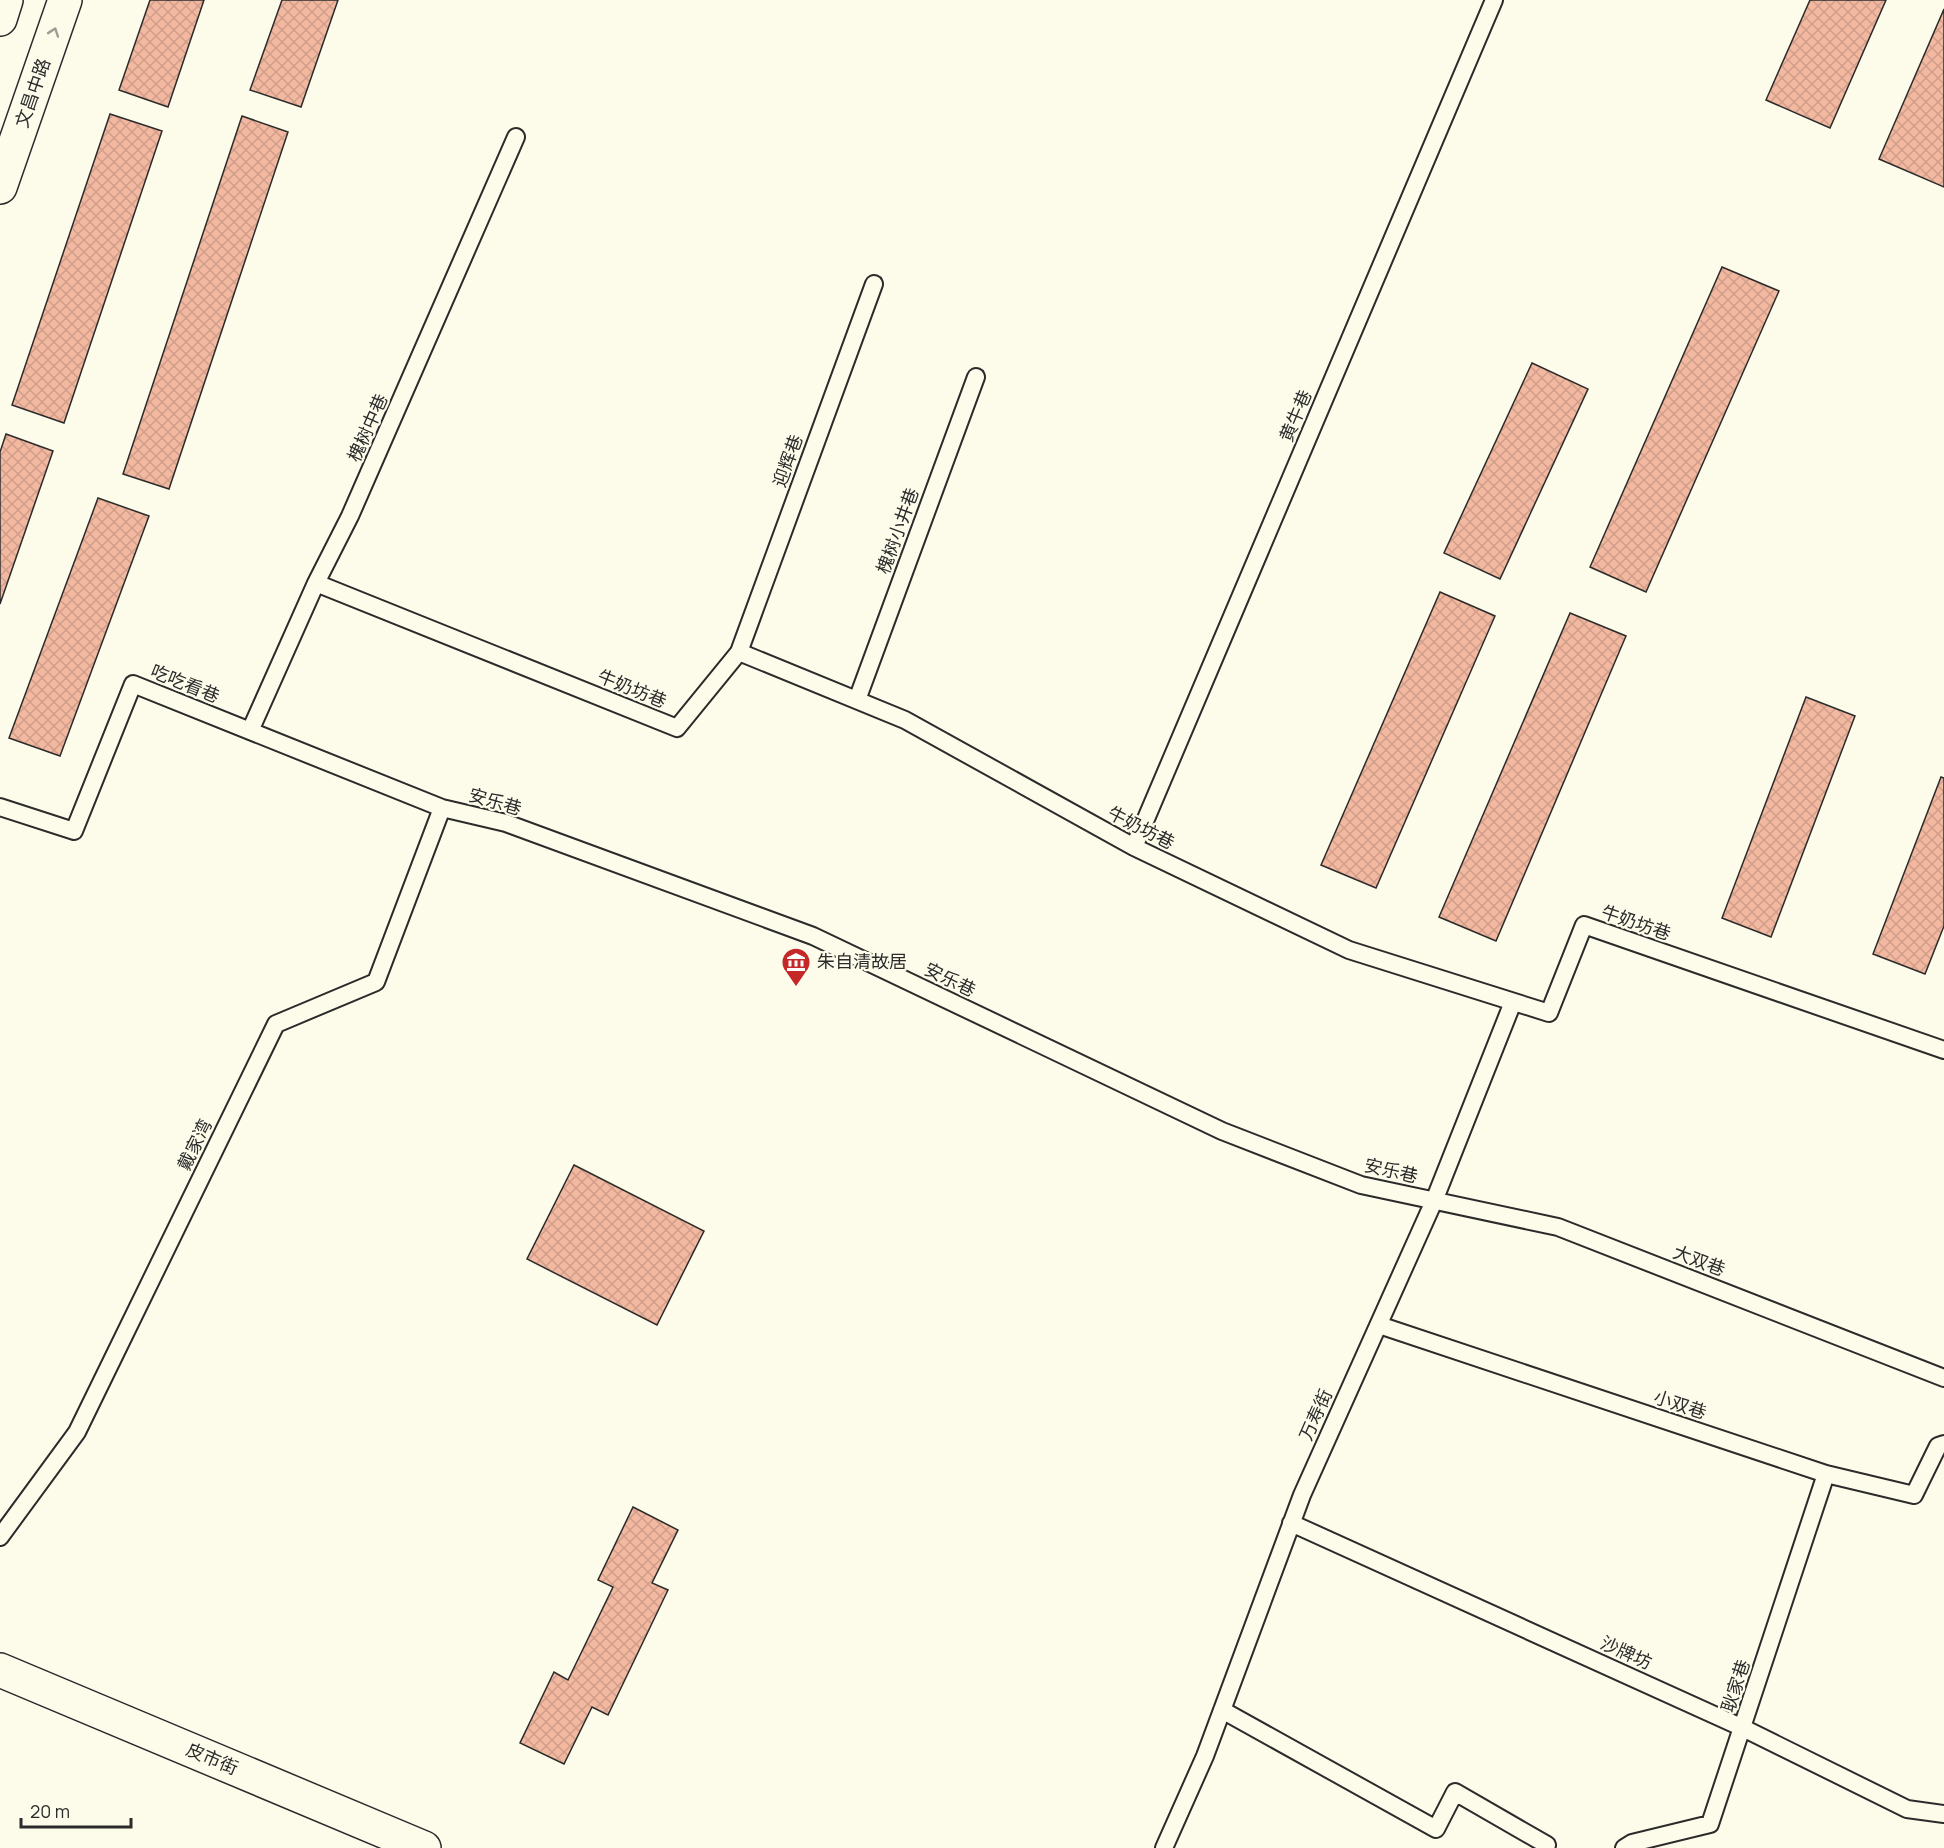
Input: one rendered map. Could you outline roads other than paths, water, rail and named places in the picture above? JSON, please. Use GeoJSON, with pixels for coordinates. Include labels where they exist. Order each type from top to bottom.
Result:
{"type":"FeatureCollection","features":[{"type":"Feature","properties":{"kind":"street"},"geometry":{"type":"LineString","coordinates":[[0,19],[6,0]]}},
{"type":"Feature","properties":{"kind":"street","name":"文昌中路"},"geometry":{"type":"LineString","coordinates":[[0,187],[65,0]]}},
{"type":"Feature","properties":{"kind":"street","name":"皮市街"},"geometry":{"type":"LineString","coordinates":[[0,1670],[424,1848]]}},
{"type":"Feature","properties":{"kind":"lane","name":"黄牛巷"},"geometry":{"type":"LineString","coordinates":[[1134,847],[1494,0]]}},
{"type":"Feature","properties":{"kind":"lane","name":"槐树中巷"},"geometry":{"type":"LineString","coordinates":[[250,731],[316,583],[350,516],[516,137]]}},
{"type":"Feature","properties":{"kind":"lane","name":"迎辉巷"},"geometry":{"type":"LineString","coordinates":[[739,652],[874,284]]}},
{"type":"Feature","properties":{"kind":"lane","name":"槐树小井巷"},"geometry":{"type":"LineString","coordinates":[[857,700],[976,377]]}},
{"type":"Feature","properties":{"kind":"lane","name":"牛奶坊巷"},"geometry":{"type":"LineString","coordinates":[[316,583],[677,728],[739,652],[905,720],[1134,847],[1349,950],[1549,1013],[1584,926],[1944,1050]]}},
{"type":"Feature","properties":{"kind":"lane","name":"吃吃看巷"},"geometry":{"type":"LineString","coordinates":[[0,807],[74,831],[133,684],[442,808]]}},
{"type":"Feature","properties":{"kind":"lane","name":"安乐巷"},"geometry":{"type":"LineString","coordinates":[[442,808],[506,823],[813,936],[1222,1131],[1360,1185],[1434,1201]]}},
{"type":"Feature","properties":{"kind":"lane","name":"戴家湾"},"geometry":{"type":"LineString","coordinates":[[0,1537],[77,1432],[276,1024],[376,982],[442,808]]}},
{"type":"Feature","properties":{"kind":"lane","name":"万寿街"},"geometry":{"type":"LineString","coordinates":[[1164,1848],[1205,1756],[1302,1495],[1434,1201],[1513,1002]]}},
{"type":"Feature","properties":{"kind":"lane","name":"大双巷"},"geometry":{"type":"LineString","coordinates":[[1434,1201],[1558,1227],[1944,1378]]}},
{"type":"Feature","properties":{"kind":"lane","name":"小双巷"},"geometry":{"type":"LineString","coordinates":[[1378,1325],[1826,1474],[1914,1495],[1938,1446],[1944,1444]]}},
{"type":"Feature","properties":{"kind":"lane","name":"耿家巷"},"geometry":{"type":"LineString","coordinates":[[1624,1848],[1632,1843],[1710,1824],[1826,1474]]}},
{"type":"Feature","properties":{"kind":"lane","name":"沙牌坊"},"geometry":{"type":"LineString","coordinates":[[1291,1523],[1743,1728],[1907,1809],[1944,1815]]}},
{"type":"Feature","properties":{"kind":"lane"},"geometry":{"type":"LineString","coordinates":[[1222,1710],[1436,1829],[1455,1792],[1549,1847]]}},
{"type":"Feature","properties":{"kind":"place","name":"朱自清故居"},"geometry":{"type":"Point","coordinates":[796,988]}}]}
